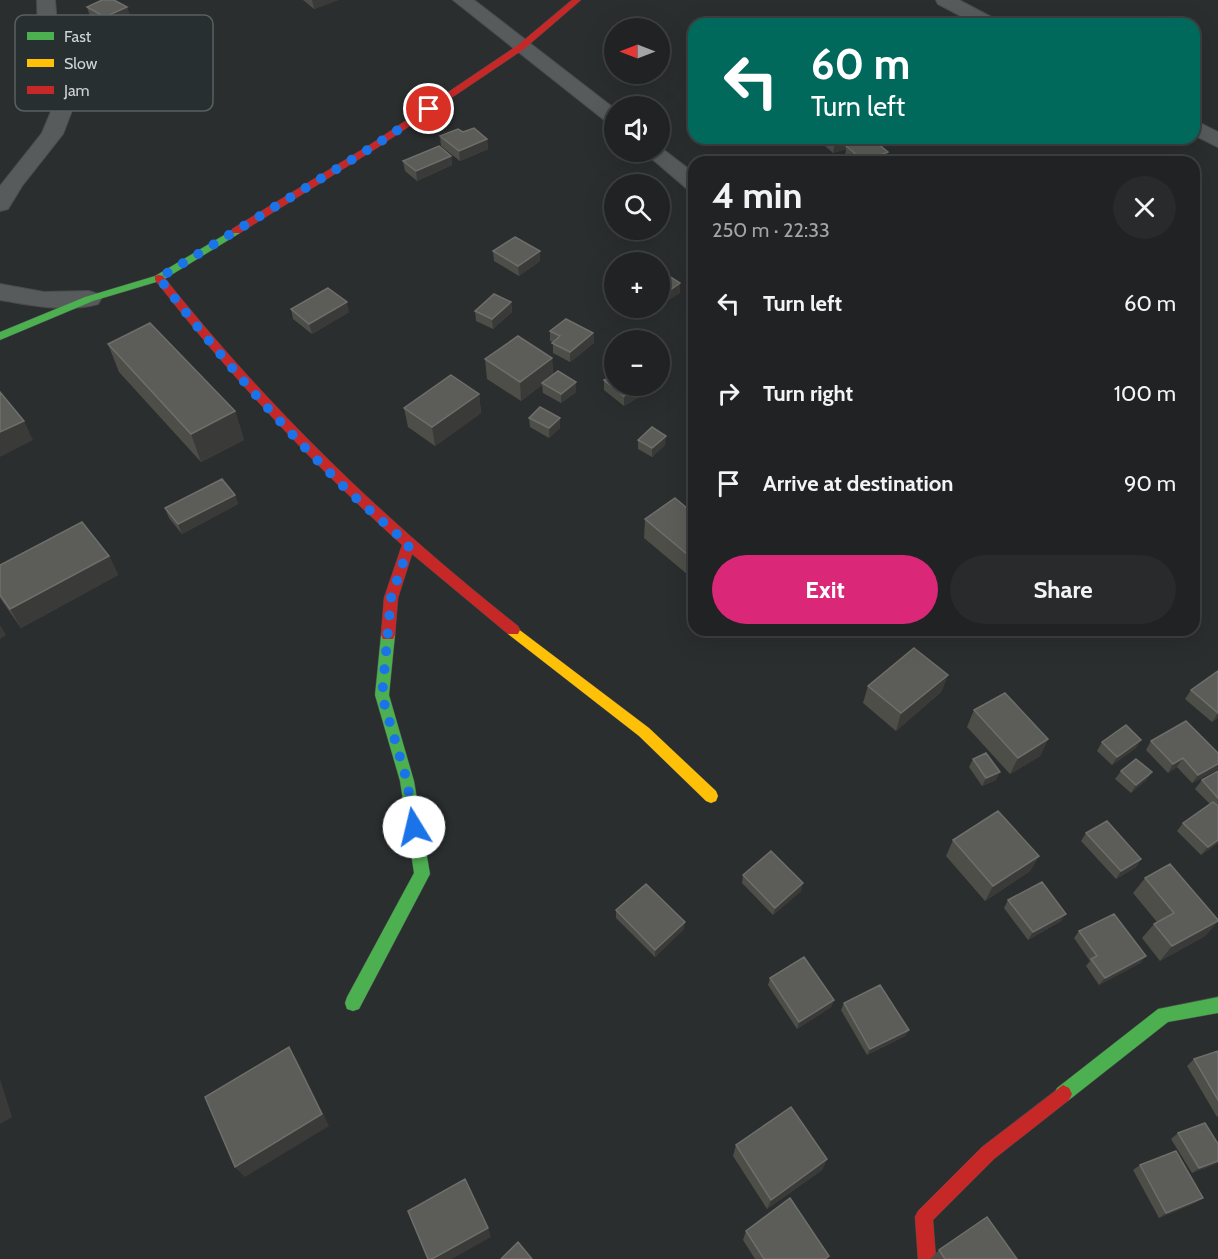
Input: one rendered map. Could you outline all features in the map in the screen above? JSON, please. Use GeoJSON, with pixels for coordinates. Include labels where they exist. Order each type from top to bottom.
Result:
{"type":"FeatureCollection","features":[{"type":"Feature","properties":{"kind":"street"},"geometry":{"type":"LineString","coordinates":[[44,15],[46,0]]}},
{"type":"Feature","properties":{"kind":"street"},"geometry":{"type":"LineString","coordinates":[[462,0],[604,111]]}},
{"type":"Feature","properties":{"kind":"street"},"geometry":{"type":"LineString","coordinates":[[0,336],[88,299],[159,278],[374,146],[521,47],[577,0]]}},
{"type":"Feature","properties":{"kind":"street"},"geometry":{"type":"LineString","coordinates":[[945,0],[979,18]]}},
{"type":"Feature","properties":{"kind":"street"},"geometry":{"type":"LineString","coordinates":[[0,204],[12,184],[52,134],[61,111]]}},
{"type":"Feature","properties":{"kind":"street"},"geometry":{"type":"LineString","coordinates":[[1200,130],[1218,141]]}},
{"type":"Feature","properties":{"kind":"street"},"geometry":{"type":"LineString","coordinates":[[668,162],[688,178]]}},
{"type":"Feature","properties":{"kind":"street"},"geometry":{"type":"LineString","coordinates":[[159,278],[197,328],[329,472],[442,575],[644,732],[711,796]]}},
{"type":"Feature","properties":{"kind":"street"},"geometry":{"type":"LineString","coordinates":[[0,292],[44,300],[88,299]]}},
{"type":"Feature","properties":{"kind":"street"},"geometry":{"type":"LineString","coordinates":[[353,1003],[422,874],[407,781],[382,696],[391,598],[409,545]]}},
{"type":"Feature","properties":{"kind":"street"},"geometry":{"type":"LineString","coordinates":[[927,1259],[924,1217],[988,1153],[1164,1015],[1218,1005]]}},
{"type":"Feature","properties":{"kind":"building"},"geometry":{"type":"Polygon","coordinates":[[[102,0],[114,0],[127,7],[109,15],[101,15],[87,7],[102,0]]]}},
{"type":"Feature","properties":{"kind":"building"},"geometry":{"type":"Polygon","coordinates":[[[474,128],[487,139],[459,151],[440,136],[458,129],[463,132],[474,128]]]}},
{"type":"Feature","properties":{"kind":"building"},"geometry":{"type":"Polygon","coordinates":[[[878,144],[888,152],[877,156],[858,156],[846,146],[878,144]]]}},
{"type":"Feature","properties":{"kind":"building"},"geometry":{"type":"Polygon","coordinates":[[[439,146],[451,156],[416,171],[403,161],[439,146]]]}},
{"type":"Feature","properties":{"kind":"building"},"geometry":{"type":"Polygon","coordinates":[[[515,237],[540,251],[518,266],[493,251],[515,237]]]}},
{"type":"Feature","properties":{"kind":"building"},"geometry":{"type":"Polygon","coordinates":[[[670,277],[680,283],[670,290],[670,277]]]}},
{"type":"Feature","properties":{"kind":"building"},"geometry":{"type":"Polygon","coordinates":[[[328,288],[347,302],[309,324],[291,309],[328,288]]]}},
{"type":"Feature","properties":{"kind":"building"},"geometry":{"type":"Polygon","coordinates":[[[494,294],[511,302],[492,319],[475,311],[494,294]]]}},
{"type":"Feature","properties":{"kind":"building"},"geometry":{"type":"Polygon","coordinates":[[[566,319],[593,333],[570,352],[552,343],[560,336],[550,331],[566,319]]]}},
{"type":"Feature","properties":{"kind":"building"},"geometry":{"type":"Polygon","coordinates":[[[150,323],[235,411],[191,434],[108,344],[150,323]]]}},
{"type":"Feature","properties":{"kind":"building"},"geometry":{"type":"Polygon","coordinates":[[[518,336],[552,358],[520,382],[485,359],[518,336]]]}},
{"type":"Feature","properties":{"kind":"building"},"geometry":{"type":"Polygon","coordinates":[[[558,371],[576,382],[561,394],[542,383],[558,371]]]}},
{"type":"Feature","properties":{"kind":"building"},"geometry":{"type":"Polygon","coordinates":[[[451,375],[479,394],[432,427],[404,408],[451,375]]]}},
{"type":"Feature","properties":{"kind":"building"},"geometry":{"type":"Polygon","coordinates":[[[0,392],[24,421],[0,432],[0,392]]]}},
{"type":"Feature","properties":{"kind":"building"},"geometry":{"type":"Polygon","coordinates":[[[540,407],[560,418],[549,428],[529,418],[540,407]]]}},
{"type":"Feature","properties":{"kind":"building"},"geometry":{"type":"Polygon","coordinates":[[[652,427],[666,436],[652,448],[638,440],[652,427]]]}},
{"type":"Feature","properties":{"kind":"building"},"geometry":{"type":"Polygon","coordinates":[[[222,479],[235,495],[178,524],[165,508],[222,479]]]}},
{"type":"Feature","properties":{"kind":"building"},"geometry":{"type":"Polygon","coordinates":[[[675,498],[688,509],[688,555],[645,519],[675,498]]]}},
{"type":"Feature","properties":{"kind":"building"},"geometry":{"type":"Polygon","coordinates":[[[82,522],[109,556],[10,609],[0,595],[0,565],[82,522]]]}},
{"type":"Feature","properties":{"kind":"building"},"geometry":{"type":"Polygon","coordinates":[[[914,648],[948,675],[901,713],[868,686],[914,648]]]}},
{"type":"Feature","properties":{"kind":"building"},"geometry":{"type":"Polygon","coordinates":[[[1218,671],[1218,713],[1191,690],[1218,671]]]}},
{"type":"Feature","properties":{"kind":"building"},"geometry":{"type":"Polygon","coordinates":[[[1005,693],[1048,739],[1018,758],[974,710],[1005,693]]]}},
{"type":"Feature","properties":{"kind":"building"},"geometry":{"type":"Polygon","coordinates":[[[1186,721],[1218,753],[1218,764],[1198,775],[1183,758],[1173,764],[1151,741],[1186,721]]]}},
{"type":"Feature","properties":{"kind":"building"},"geometry":{"type":"Polygon","coordinates":[[[1126,725],[1141,740],[1117,757],[1102,742],[1126,725]]]}},
{"type":"Feature","properties":{"kind":"building"},"geometry":{"type":"Polygon","coordinates":[[[986,753],[1000,772],[986,778],[973,759],[986,753]]]}},
{"type":"Feature","properties":{"kind":"building"},"geometry":{"type":"Polygon","coordinates":[[[1136,759],[1152,772],[1136,785],[1121,771],[1136,759]]]}},
{"type":"Feature","properties":{"kind":"building"},"geometry":{"type":"Polygon","coordinates":[[[1218,771],[1218,798],[1202,780],[1218,771]]]}},
{"type":"Feature","properties":{"kind":"building"},"geometry":{"type":"Polygon","coordinates":[[[1213,802],[1218,806],[1218,840],[1208,847],[1183,823],[1213,802]]]}},
{"type":"Feature","properties":{"kind":"building"},"geometry":{"type":"Polygon","coordinates":[[[998,811],[1039,856],[993,886],[953,840],[998,811]]]}},
{"type":"Feature","properties":{"kind":"building"},"geometry":{"type":"Polygon","coordinates":[[[1107,821],[1141,859],[1121,871],[1086,833],[1107,821]]]}},
{"type":"Feature","properties":{"kind":"building"},"geometry":{"type":"Polygon","coordinates":[[[771,851],[803,883],[775,908],[743,875],[771,851]]]}},
{"type":"Feature","properties":{"kind":"building"},"geometry":{"type":"Polygon","coordinates":[[[1170,864],[1218,920],[1172,946],[1154,924],[1174,913],[1145,878],[1170,864]]]}},
{"type":"Feature","properties":{"kind":"building"},"geometry":{"type":"Polygon","coordinates":[[[1042,882],[1066,914],[1033,932],[1008,900],[1042,882]]]}},
{"type":"Feature","properties":{"kind":"building"},"geometry":{"type":"Polygon","coordinates":[[[646,884],[685,922],[655,950],[616,910],[646,884]]]}},
{"type":"Feature","properties":{"kind":"building"},"geometry":{"type":"Polygon","coordinates":[[[1114,914],[1146,956],[1105,978],[1091,959],[1097,956],[1079,931],[1114,914]]]}},
{"type":"Feature","properties":{"kind":"building"},"geometry":{"type":"Polygon","coordinates":[[[804,957],[834,1000],[799,1022],[770,978],[804,957]]]}},
{"type":"Feature","properties":{"kind":"building"},"geometry":{"type":"Polygon","coordinates":[[[880,985],[909,1030],[870,1049],[844,1003],[880,985]]]}},
{"type":"Feature","properties":{"kind":"building"},"geometry":{"type":"Polygon","coordinates":[[[289,1047],[322,1114],[235,1167],[205,1097],[289,1047]]]}},
{"type":"Feature","properties":{"kind":"building"},"geometry":{"type":"Polygon","coordinates":[[[1218,1051],[1218,1100],[1194,1059],[1218,1051]]]}},
{"type":"Feature","properties":{"kind":"building"},"geometry":{"type":"Polygon","coordinates":[[[791,1107],[827,1159],[771,1200],[736,1145],[791,1107]]]}},
{"type":"Feature","properties":{"kind":"building"},"geometry":{"type":"Polygon","coordinates":[[[1205,1123],[1218,1144],[1218,1161],[1199,1168],[1178,1133],[1205,1123]]]}},
{"type":"Feature","properties":{"kind":"building"},"geometry":{"type":"Polygon","coordinates":[[[1176,1151],[1203,1198],[1166,1213],[1140,1165],[1176,1151]]]}},
{"type":"Feature","properties":{"kind":"building"},"geometry":{"type":"Polygon","coordinates":[[[465,1179],[488,1228],[432,1259],[428,1259],[408,1211],[465,1179]]]}},
{"type":"Feature","properties":{"kind":"building"},"geometry":{"type":"Polygon","coordinates":[[[790,1198],[829,1256],[825,1259],[764,1259],[746,1231],[790,1198]]]}},
{"type":"Feature","properties":{"kind":"building"},"geometry":{"type":"Polygon","coordinates":[[[987,1217],[1017,1259],[945,1259],[939,1250],[987,1217]]]}},
{"type":"Feature","properties":{"kind":"building"},"geometry":{"type":"Polygon","coordinates":[[[518,1242],[532,1259],[501,1259],[518,1242]]]}},
{"type":"Feature","properties":{"kind":"traffic: fast"},"geometry":{"type":"LineString","coordinates":[[0,336],[89,299],[159,278],[236,231]]}},
{"type":"Feature","properties":{"kind":"traffic: fast"},"geometry":{"type":"LineString","coordinates":[[353,1003],[422,874],[407,781],[382,695],[388,635]]}},
{"type":"Feature","properties":{"kind":"traffic: fast"},"geometry":{"type":"LineString","coordinates":[[1063,1094],[1164,1015],[1218,1005]]}},
{"type":"Feature","properties":{"kind":"traffic: slow"},"geometry":{"type":"LineString","coordinates":[[513,630],[644,732],[711,796]]}},
{"type":"Feature","properties":{"kind":"traffic: jam"},"geometry":{"type":"LineString","coordinates":[[236,231],[374,146],[521,47],[577,0]]}},
{"type":"Feature","properties":{"kind":"traffic: jam"},"geometry":{"type":"LineString","coordinates":[[159,278],[238,375],[325,466],[417,551],[513,630]]}},
{"type":"Feature","properties":{"kind":"traffic: jam"},"geometry":{"type":"LineString","coordinates":[[388,635],[391,598],[409,545]]}},
{"type":"Feature","properties":{"kind":"traffic: jam"},"geometry":{"type":"LineString","coordinates":[[927,1259],[924,1217],[988,1153],[1063,1094]]}},
{"type":"Feature","properties":{"kind":"route"},"geometry":{"type":"LineString","coordinates":[[414,827],[407,781],[382,696],[391,598],[409,545],[329,472],[270,410],[197,328],[159,278],[374,146],[429,109]]}}]}
